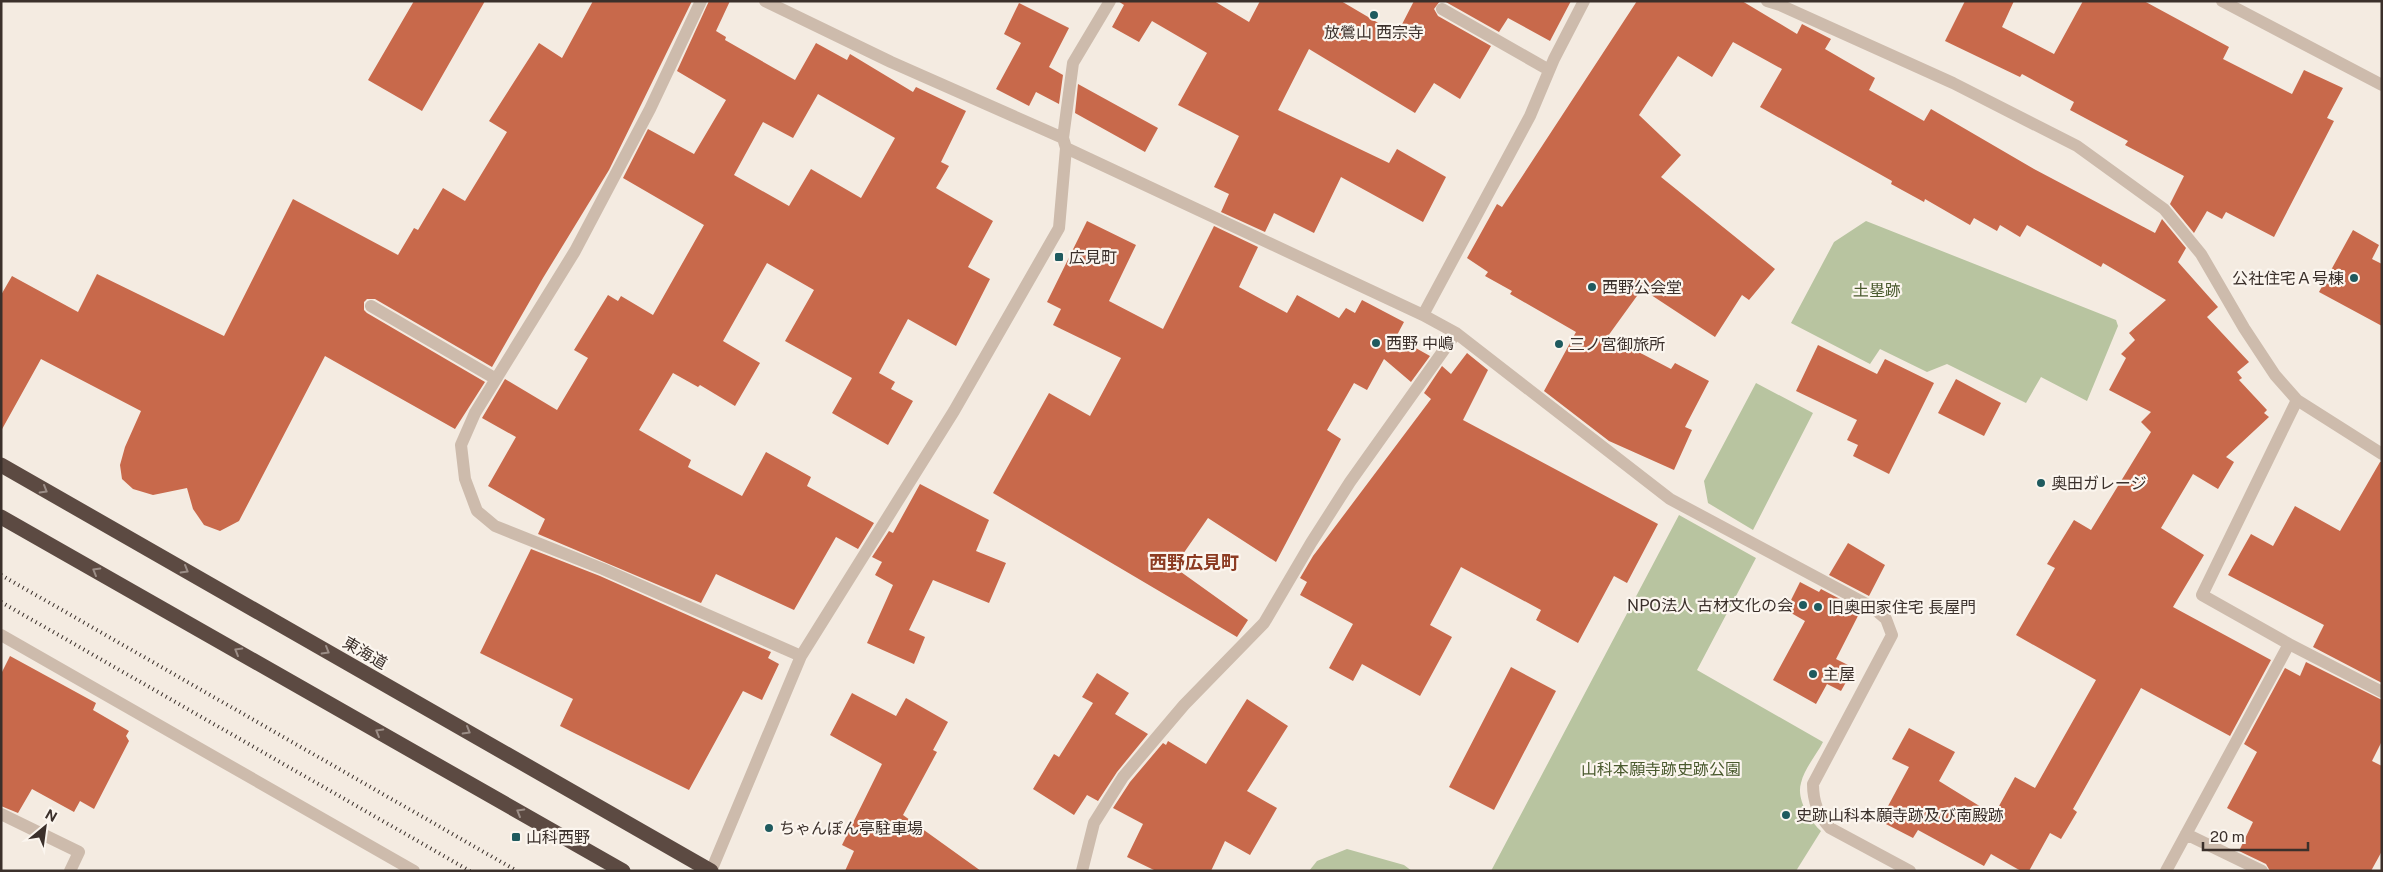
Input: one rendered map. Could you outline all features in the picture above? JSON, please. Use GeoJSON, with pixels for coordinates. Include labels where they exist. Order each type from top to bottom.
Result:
{"type":"FeatureCollection","features":[{"type":"Feature","properties":{"kind":"highway","name":"東海道"},"geometry":{"type":"LineString","coordinates":[[1,465],[711,871]]}},
{"type":"Feature","properties":{"kind":"highway"},"geometry":{"type":"LineString","coordinates":[[1,517],[623,871]]}},
{"type":"Feature","properties":{"kind":"street"},"geometry":{"type":"LineString","coordinates":[[701,1],[650,109],[575,251],[475,413],[461,445],[465,479],[477,511],[494,526],[603,569],[801,656]]}},
{"type":"Feature","properties":{"kind":"street"},"geometry":{"type":"LineString","coordinates":[[765,1],[1422,315],[1456,333],[1670,499],[1872,607],[1886,619],[1892,635],[1813,784],[1813,795],[1821,818],[1830,828],[1910,871]]}},
{"type":"Feature","properties":{"kind":"street"},"geometry":{"type":"LineString","coordinates":[[711,871],[801,656],[954,411],[1058,228],[1064,143],[1074,63],[1110,1]]}},
{"type":"Feature","properties":{"kind":"street"},"geometry":{"type":"LineString","coordinates":[[1422,315],[1530,116],[1549,70],[1584,1]]}},
{"type":"Feature","properties":{"kind":"street"},"geometry":{"type":"LineString","coordinates":[[1767,1],[1780,5],[1953,83],[2077,146],[2164,209],[2202,254],[2244,328],[2276,375],[2298,400],[2382,454]]}},
{"type":"Feature","properties":{"kind":"street"},"geometry":{"type":"LineString","coordinates":[[2222,1],[2382,86]]}},
{"type":"Feature","properties":{"kind":"street"},"geometry":{"type":"LineString","coordinates":[[1442,9],[1549,70]]}},
{"type":"Feature","properties":{"kind":"street"},"geometry":{"type":"LineString","coordinates":[[371,306],[496,379]]}},
{"type":"Feature","properties":{"kind":"street"},"geometry":{"type":"LineString","coordinates":[[1082,871],[1094,823],[1122,777],[1184,705],[1264,623],[1311,542],[1350,482],[1456,333]]}},
{"type":"Feature","properties":{"kind":"street"},"geometry":{"type":"LineString","coordinates":[[2298,400],[2202,595],[2288,644],[2382,692]]}},
{"type":"Feature","properties":{"kind":"street"},"geometry":{"type":"LineString","coordinates":[[1,635],[414,871]]}},
{"type":"Feature","properties":{"kind":"street"},"geometry":{"type":"LineString","coordinates":[[2166,871],[2288,644]]}},
{"type":"Feature","properties":{"kind":"street"},"geometry":{"type":"LineString","coordinates":[[1,814],[79,852],[70,871]]}},
{"type":"Feature","properties":{"kind":"street"},"geometry":{"type":"LineString","coordinates":[[2186,834],[2262,871]]}},
{"type":"Feature","properties":{"kind":"green space","name":"土塁跡"},"geometry":{"type":"Polygon","coordinates":[[[1866,221],[2116,320],[2118,326],[2087,401],[2041,377],[2026,403],[1947,364],[1927,372],[1880,349],[1870,364],[1791,323],[1834,242],[1866,221]]]}},
{"type":"Feature","properties":{"kind":"green space"},"geometry":{"type":"Polygon","coordinates":[[[1756,383],[1813,413],[1753,530],[1708,503],[1704,481],[1756,383]]]}},
{"type":"Feature","properties":{"kind":"green space","name":"山科本願寺跡史跡公園"},"geometry":{"type":"Polygon","coordinates":[[[1679,515],[1756,558],[1697,670],[1823,742],[1805,772],[1800,789],[1800,796],[1805,809],[1821,831],[1796,871],[1491,871],[1679,515]]]}},
{"type":"Feature","properties":{"kind":"green space"},"geometry":{"type":"Polygon","coordinates":[[[1347,849],[1404,865],[1412,871],[1309,871],[1317,861],[1347,849]]]}},
{"type":"Feature","properties":{"kind":"building"},"geometry":{"type":"Polygon","coordinates":[[[414,1],[485,1],[422,111],[368,80],[414,1]]]}},
{"type":"Feature","properties":{"kind":"building"},"geometry":{"type":"Polygon","coordinates":[[[593,1],[692,1],[609,170],[543,278],[492,367],[375,299],[367,299],[364,302],[364,310],[367,313],[485,382],[455,429],[325,356],[239,521],[220,531],[204,525],[193,509],[187,488],[153,495],[133,489],[122,479],[120,465],[125,447],[141,411],[41,359],[1,431],[1,295],[12,276],[78,312],[97,274],[224,336],[293,199],[398,255],[414,228],[418,230],[443,188],[465,201],[507,132],[489,121],[539,43],[562,58],[593,1]]]}},
{"type":"Feature","properties":{"kind":"building"},"geometry":{"type":"Polygon","coordinates":[[[709,1],[730,1],[716,31],[726,37],[725,40],[795,80],[816,43],[847,60],[850,54],[913,92],[916,87],[966,111],[941,162],[949,166],[936,188],[993,221],[968,267],[990,279],[956,346],[908,319],[879,373],[895,382],[891,389],[913,401],[888,445],[832,413],[852,378],[785,341],[814,290],[767,263],[723,341],[760,363],[735,406],[700,385],[698,387],[673,373],[639,430],[691,460],[688,467],[742,496],[766,452],[811,477],[807,486],[874,523],[858,549],[836,537],[794,610],[716,574],[701,603],[538,534],[545,519],[488,486],[516,437],[482,418],[505,379],[557,410],[588,358],[574,350],[608,295],[618,301],[621,296],[653,315],[704,225],[623,178],[648,129],[694,154],[726,100],[677,71],[709,1]],[[818,94],[793,138],[763,122],[734,175],[789,206],[811,169],[861,198],[895,138],[818,94]]]}},
{"type":"Feature","properties":{"kind":"building"},"geometry":{"type":"Polygon","coordinates":[[[1118,1],[1214,1],[1249,22],[1260,1],[1341,1],[1397,34],[1414,1],[1440,1],[1434,9],[1438,16],[1491,46],[1460,99],[1434,83],[1415,113],[1309,49],[1278,110],[1389,163],[1397,149],[1446,177],[1423,222],[1341,177],[1314,233],[1274,213],[1265,232],[1221,212],[1229,194],[1214,187],[1239,136],[1178,105],[1207,53],[1152,21],[1139,42],[1112,27],[1124,5],[1118,1]]]}},
{"type":"Feature","properties":{"kind":"building"},"geometry":{"type":"Polygon","coordinates":[[[1444,1],[1571,1],[1550,41],[1508,18],[1499,32],[1444,1]]]}},
{"type":"Feature","properties":{"kind":"building"},"geometry":{"type":"Polygon","coordinates":[[[1637,1],[1742,1],[1797,34],[1802,24],[1831,39],[1825,49],[1875,78],[1869,90],[1924,121],[1931,109],[2034,169],[2155,233],[2162,219],[2186,248],[2178,262],[2218,307],[2207,317],[2249,362],[2237,372],[2242,378],[2239,380],[2267,410],[2264,413],[2269,417],[2226,457],[2234,462],[2218,489],[2193,474],[2161,528],[2204,555],[2173,607],[2271,660],[2230,736],[2141,688],[2073,809],[2077,812],[2061,839],[2050,833],[2029,871],[2021,871],[1991,854],[1984,866],[1918,830],[1913,838],[1880,821],[1909,767],[1892,759],[1909,728],[1955,752],[1939,781],[1994,815],[2015,777],[2035,788],[2096,680],[2016,635],[2055,568],[2047,564],[2074,520],[2091,530],[2151,432],[2141,422],[2151,412],[2109,390],[2126,358],[2121,354],[2135,340],[2129,333],[2166,300],[2103,263],[2101,267],[2027,225],[2020,237],[2000,225],[1997,231],[1974,218],[1970,225],[1925,199],[1924,202],[1891,184],[1892,181],[1760,107],[1782,69],[1733,42],[1712,77],[1678,56],[1639,115],[1681,155],[1661,177],[1775,269],[1749,300],[1742,295],[1715,337],[1642,289],[1608,336],[1671,369],[1675,363],[1709,381],[1685,427],[1692,430],[1674,470],[1609,441],[1544,391],[1576,332],[1510,294],[1512,291],[1485,276],[1488,272],[1467,258],[1497,204],[1502,207],[1637,1]]]}},
{"type":"Feature","properties":{"kind":"building"},"geometry":{"type":"Polygon","coordinates":[[[1965,1],[2014,1],[2002,27],[2054,54],[2083,1],[2144,1],[2229,47],[2223,59],[2292,94],[2304,70],[2343,88],[2327,118],[2334,121],[2274,237],[2226,212],[2222,219],[2207,211],[2194,233],[2170,204],[2184,176],[2125,145],[2128,141],[2070,110],[2074,102],[2022,74],[2020,77],[1945,41],[1965,1]]]}},
{"type":"Feature","properties":{"kind":"building"},"geometry":{"type":"Polygon","coordinates":[[[1019,3],[1069,28],[1049,67],[1063,75],[1059,104],[1036,92],[1029,106],[996,89],[1021,43],[1004,34],[1019,3]]]}},
{"type":"Feature","properties":{"kind":"building"},"geometry":{"type":"Polygon","coordinates":[[[1078,84],[1158,128],[1145,152],[1075,113],[1078,84]]]}},
{"type":"Feature","properties":{"kind":"building"},"geometry":{"type":"Polygon","coordinates":[[[1087,221],[1136,245],[1109,301],[1163,329],[1214,226],[1258,247],[1239,287],[1287,313],[1297,295],[1339,318],[1346,308],[1355,313],[1362,300],[1404,322],[1396,337],[1430,356],[1411,382],[1384,359],[1367,390],[1354,383],[1327,430],[1341,439],[1276,562],[1208,518],[1174,567],[1248,620],[1237,637],[993,493],[1049,393],[1090,416],[1121,358],[1053,325],[1061,309],[1047,302],[1087,221]]]}},
{"type":"Feature","properties":{"kind":"building","name":"公社住宅Ａ号棟"},"geometry":{"type":"Polygon","coordinates":[[[2353,230],[2379,245],[2372,259],[2382,264],[2382,326],[2319,292],[2353,230]]]}},
{"type":"Feature","properties":{"kind":"building"},"geometry":{"type":"Polygon","coordinates":[[[1818,345],[1877,374],[1885,359],[1934,383],[1889,474],[1853,456],[1858,445],[1847,440],[1857,420],[1796,391],[1818,345]]]}},
{"type":"Feature","properties":{"kind":"building"},"geometry":{"type":"Polygon","coordinates":[[[1467,353],[1488,370],[1463,420],[1658,524],[1627,583],[1614,576],[1578,643],[1536,620],[1541,610],[1461,567],[1430,625],[1452,637],[1420,696],[1362,664],[1353,681],[1329,668],[1353,624],[1300,595],[1307,582],[1300,578],[1313,556],[1431,399],[1424,393],[1442,366],[1451,374],[1467,353]]]}},
{"type":"Feature","properties":{"kind":"building"},"geometry":{"type":"Polygon","coordinates":[[[1956,379],[2001,403],[1984,436],[1938,413],[1956,379]]]}},
{"type":"Feature","properties":{"kind":"building"},"geometry":{"type":"Polygon","coordinates":[[[2380,462],[2382,462],[2382,683],[2313,647],[2324,625],[2228,575],[2251,534],[2273,546],[2295,506],[2340,531],[2380,462]]]}},
{"type":"Feature","properties":{"kind":"building"},"geometry":{"type":"Polygon","coordinates":[[[920,484],[989,520],[976,551],[1006,563],[989,603],[933,580],[909,630],[925,637],[914,664],[867,643],[893,585],[875,575],[882,562],[872,557],[889,531],[893,533],[920,484]]]}},
{"type":"Feature","properties":{"kind":"building"},"geometry":{"type":"Polygon","coordinates":[[[1848,543],[1885,565],[1869,596],[1829,575],[1848,543]]]}},
{"type":"Feature","properties":{"kind":"building"},"geometry":{"type":"Polygon","coordinates":[[[531,549],[600,576],[771,652],[768,658],[779,664],[762,700],[743,691],[689,790],[560,726],[573,699],[480,653],[531,549]]]}},
{"type":"Feature","properties":{"kind":"building"},"geometry":{"type":"Polygon","coordinates":[[[1800,582],[1819,592],[1821,589],[1861,610],[1836,659],[1854,668],[1841,691],[1827,684],[1816,704],[1773,680],[1805,621],[1786,610],[1800,582]]]}},
{"type":"Feature","properties":{"kind":"building"},"geometry":{"type":"Polygon","coordinates":[[[10,656],[96,703],[93,710],[129,731],[126,736],[129,741],[94,809],[80,801],[74,812],[32,789],[18,813],[1,806],[1,674],[10,656]]]}},
{"type":"Feature","properties":{"kind":"building"},"geometry":{"type":"Polygon","coordinates":[[[2306,662],[2382,700],[2382,741],[2372,761],[2382,766],[2382,851],[2371,871],[2270,871],[2266,864],[2239,851],[2253,822],[2227,808],[2257,752],[2244,744],[2285,668],[2300,676],[2306,662]]]}},
{"type":"Feature","properties":{"kind":"building"},"geometry":{"type":"Polygon","coordinates":[[[1511,667],[1556,691],[1494,810],[1449,787],[1511,667]]]}},
{"type":"Feature","properties":{"kind":"building"},"geometry":{"type":"Polygon","coordinates":[[[1097,673],[1129,693],[1115,714],[1148,734],[1117,772],[1098,801],[1087,795],[1074,815],[1033,789],[1054,754],[1059,757],[1093,703],[1082,697],[1097,673]]]}},
{"type":"Feature","properties":{"kind":"building"},"geometry":{"type":"Polygon","coordinates":[[[852,693],[896,716],[906,698],[948,722],[933,750],[937,752],[903,815],[981,871],[845,871],[854,851],[842,845],[882,764],[830,735],[852,693]]]}},
{"type":"Feature","properties":{"kind":"building"},"geometry":{"type":"Polygon","coordinates":[[[1247,699],[1288,726],[1247,791],[1277,808],[1250,855],[1225,841],[1211,871],[1156,871],[1127,857],[1143,824],[1113,808],[1130,782],[1163,743],[1166,745],[1168,741],[1206,764],[1247,699]]]}},
{"type":"Feature","properties":{"kind":"railway"},"geometry":{"type":"LineString","coordinates":[[1,575],[517,871]]}},
{"type":"Feature","properties":{"kind":"railway"},"geometry":{"type":"LineString","coordinates":[[1,602],[470,871]]}},
{"type":"Feature","properties":{"kind":"place","name":"放鶯山 西宗寺"},"geometry":{"type":"Point","coordinates":[1374,15]}},
{"type":"Feature","properties":{"kind":"place","name":"広見町"},"geometry":{"type":"Point","coordinates":[1059,257]}},
{"type":"Feature","properties":{"kind":"place","name":"公社住宅Ａ号棟"},"geometry":{"type":"Point","coordinates":[2354,278]}},
{"type":"Feature","properties":{"kind":"place","name":"西野公会堂"},"geometry":{"type":"Point","coordinates":[1592,287]}},
{"type":"Feature","properties":{"kind":"place","name":"西野 中嶋"},"geometry":{"type":"Point","coordinates":[1376,343]}},
{"type":"Feature","properties":{"kind":"place","name":"三ノ宮御旅所"},"geometry":{"type":"Point","coordinates":[1559,344]}},
{"type":"Feature","properties":{"kind":"place","name":"奥田ガレージ"},"geometry":{"type":"Point","coordinates":[2041,483]}},
{"type":"Feature","properties":{"kind":"place","name":"NPO法人 古材文化の会"},"geometry":{"type":"Point","coordinates":[1803,605]}},
{"type":"Feature","properties":{"kind":"place","name":"旧奥田家住宅 長屋門"},"geometry":{"type":"Point","coordinates":[1818,607]}},
{"type":"Feature","properties":{"kind":"place","name":"主屋"},"geometry":{"type":"Point","coordinates":[1813,674]}},
{"type":"Feature","properties":{"kind":"place","name":"史跡山科本願寺跡及び南殿跡"},"geometry":{"type":"Point","coordinates":[1786,815]}},
{"type":"Feature","properties":{"kind":"place","name":"ちゃんぽん亭駐車場"},"geometry":{"type":"Point","coordinates":[769,828]}},
{"type":"Feature","properties":{"kind":"place","name":"山科西野"},"geometry":{"type":"Point","coordinates":[516,837]}},
{"type":"Feature","properties":{"kind":"district","name":"西野広見町"},"geometry":{"type":"Point","coordinates":[1194,562]}}]}
